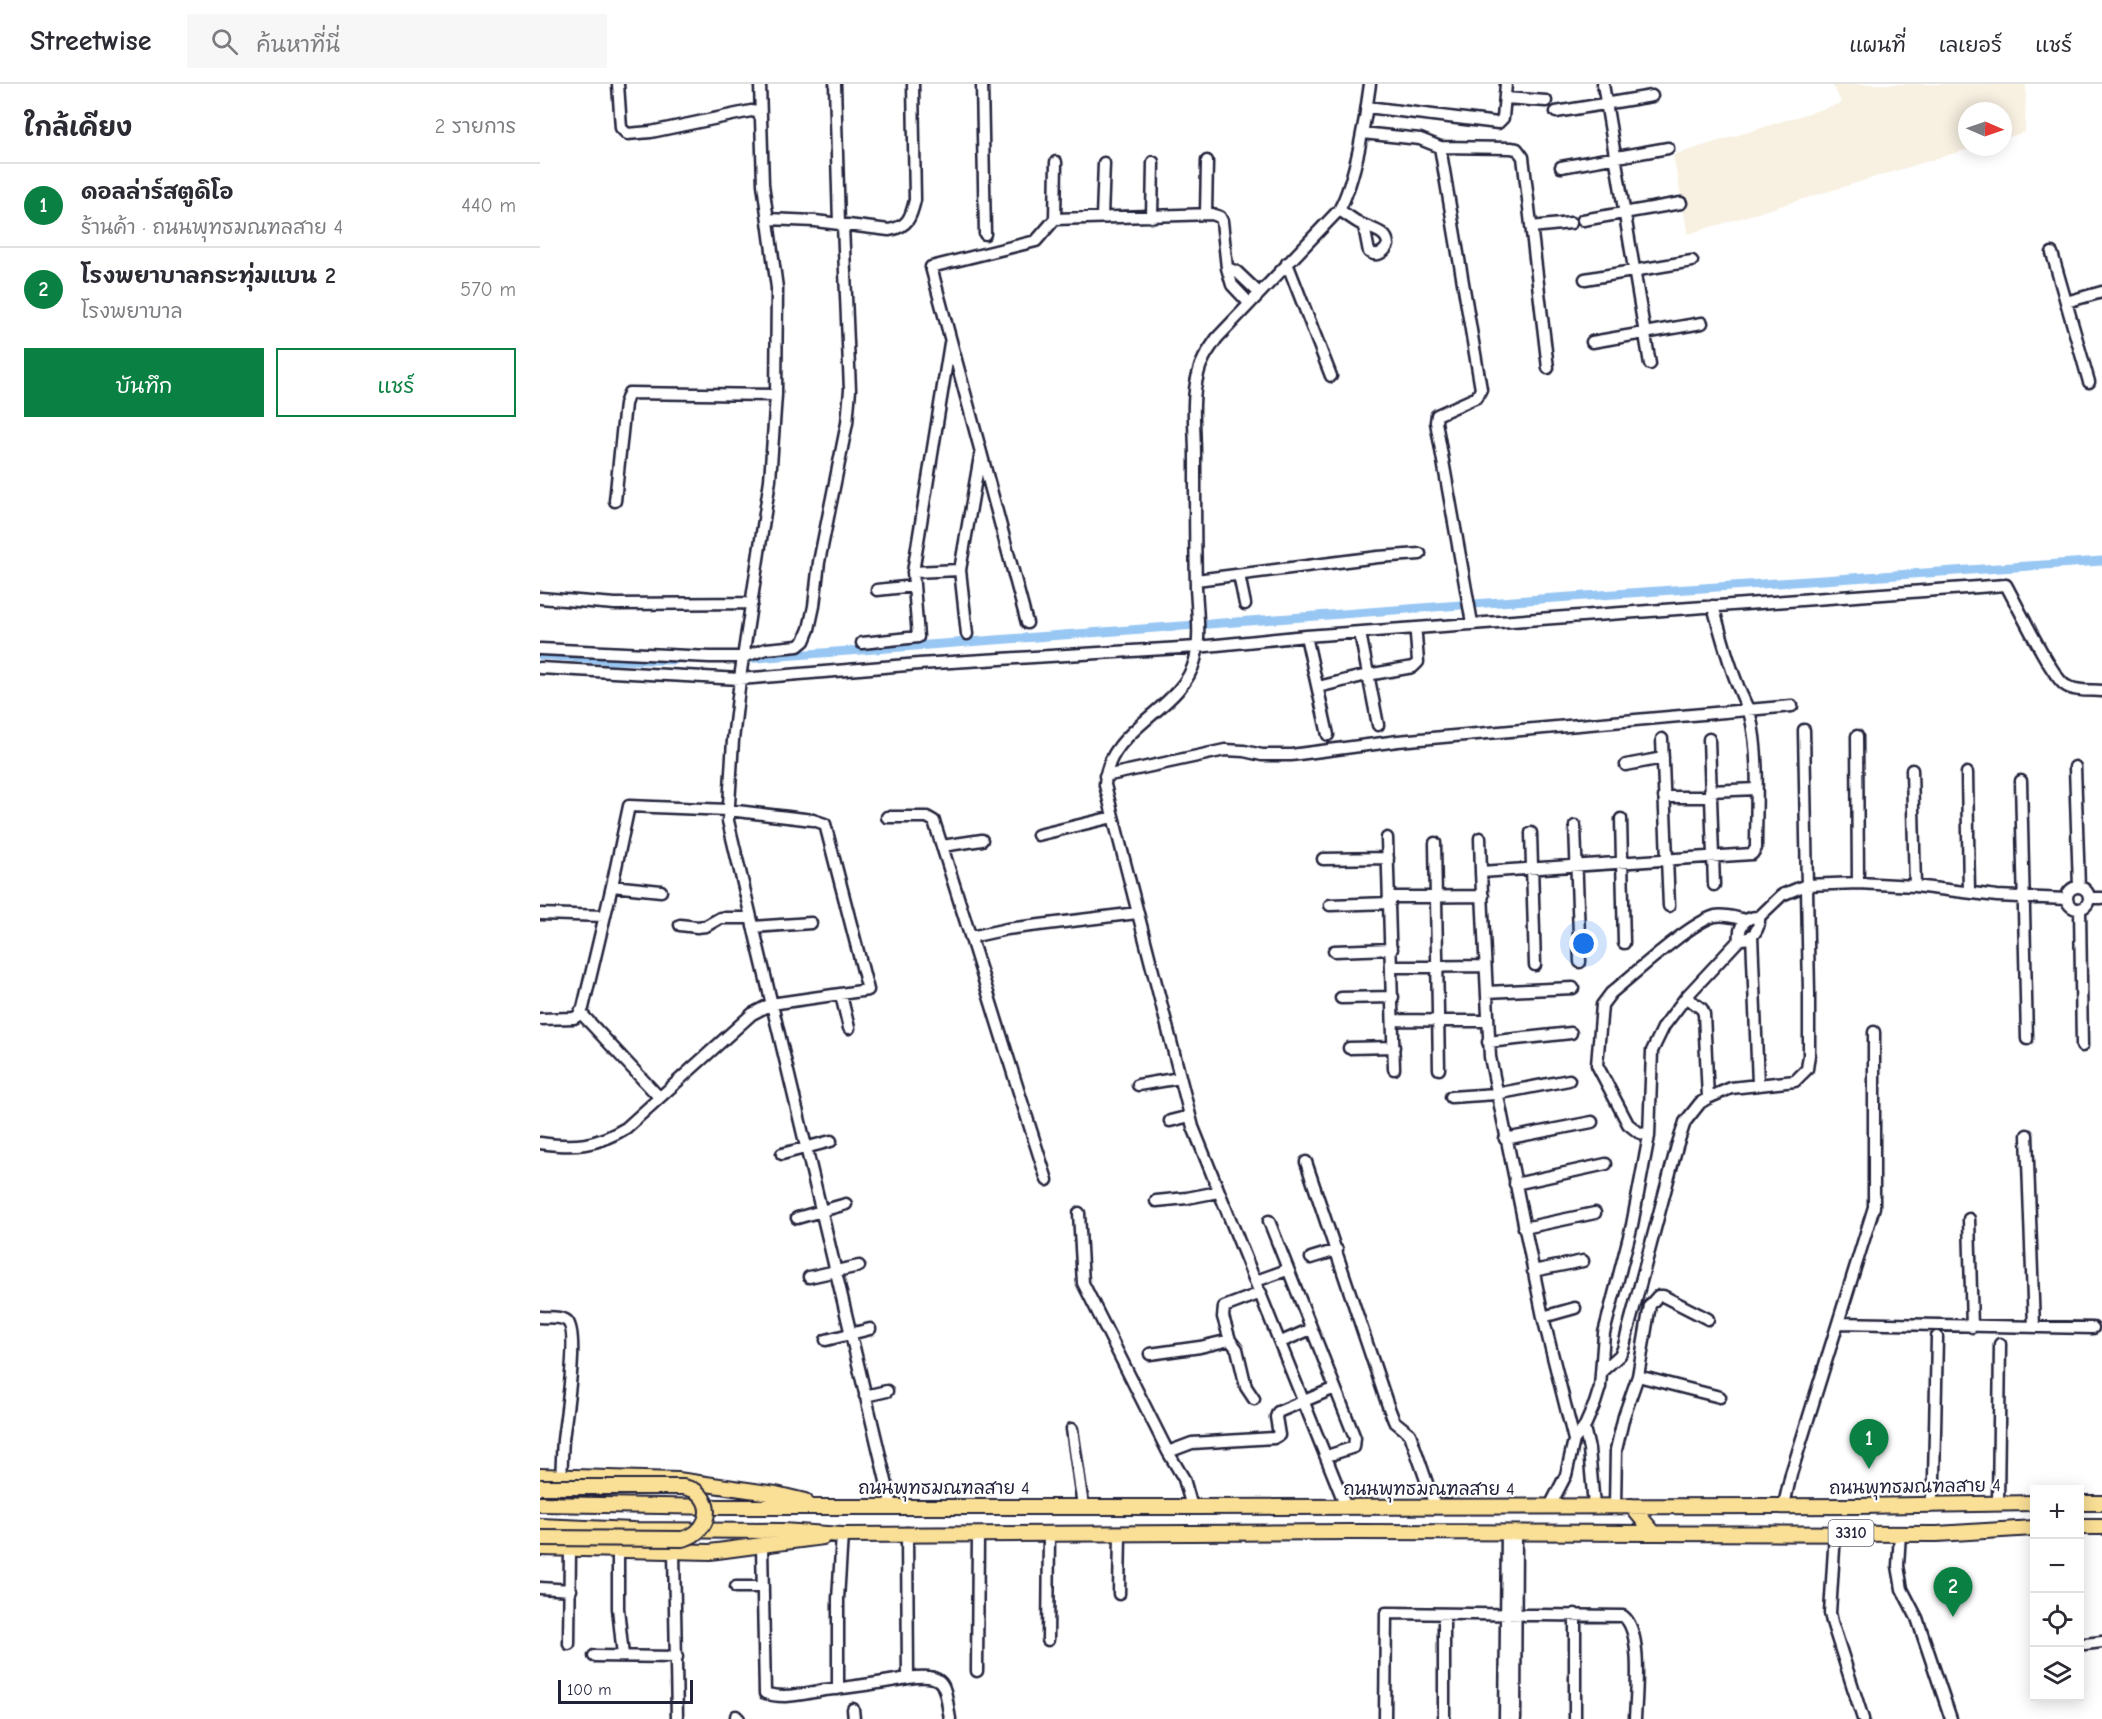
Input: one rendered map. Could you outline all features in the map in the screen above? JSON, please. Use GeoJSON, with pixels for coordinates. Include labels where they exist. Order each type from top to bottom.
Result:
{"type":"FeatureCollection","features":[{"type":"Feature","properties":{"kind":"main road","name":"ถนนพุทธมณฑลสาย 4"},"geometry":{"type":"LineString","coordinates":[[540,1476],[678,1480],[776,1494],[825,1505]]}},
{"type":"Feature","properties":{"kind":"main road"},"geometry":{"type":"LineString","coordinates":[[540,1487],[683,1487],[696,1491],[704,1502],[706,1512],[704,1525],[699,1532],[692,1537],[682,1539],[540,1538]]}},
{"type":"Feature","properties":{"kind":"main road","name":"ถนนพุทธมณฑลสาย 4"},"geometry":{"type":"LineString","coordinates":[[540,1504],[710,1507],[825,1505],[1347,1507],[2030,1503]]}},
{"type":"Feature","properties":{"kind":"main road"},"geometry":{"type":"LineString","coordinates":[[2084,1503],[2102,1503]]}},
{"type":"Feature","properties":{"kind":"main road"},"geometry":{"type":"LineString","coordinates":[[1631,1506],[1661,1533]]}},
{"type":"Feature","properties":{"kind":"main road"},"geometry":{"type":"LineString","coordinates":[[540,1526],[633,1530],[782,1531],[839,1535],[907,1533],[1661,1533]]}},
{"type":"Feature","properties":{"kind":"main road"},"geometry":{"type":"LineString","coordinates":[[2084,1527],[2102,1527]]}},
{"type":"Feature","properties":{"kind":"main road","name":"3310"},"geometry":{"type":"LineString","coordinates":[[1661,1533],[1937,1534],[2030,1528]]}},
{"type":"Feature","properties":{"kind":"main road"},"geometry":{"type":"LineString","coordinates":[[540,1548],[674,1552],[729,1551],[839,1535]]}},
{"type":"Feature","properties":{"kind":"street"},"geometry":{"type":"LineString","coordinates":[[618,84],[621,128],[627,134],[651,132],[751,111],[757,112],[761,118]]}},
{"type":"Feature","properties":{"kind":"street"},"geometry":{"type":"LineString","coordinates":[[760,84],[763,184],[777,288],[776,395],[770,480],[733,740],[728,821],[892,1506]]}},
{"type":"Feature","properties":{"kind":"street"},"geometry":{"type":"LineString","coordinates":[[540,649],[743,658],[766,650],[798,646],[804,641],[809,629],[819,562],[847,423],[850,390],[835,84]]}},
{"type":"Feature","properties":{"kind":"street"},"geometry":{"type":"LineString","coordinates":[[768,219],[889,230],[907,223],[915,200],[913,84]]}},
{"type":"Feature","properties":{"kind":"street"},"geometry":{"type":"LineString","coordinates":[[982,84],[986,234]]}},
{"type":"Feature","properties":{"kind":"street"},"geometry":{"type":"LineString","coordinates":[[1347,1507],[1218,1192],[1190,1116],[1107,794],[1105,776],[1109,762],[1121,745],[1187,678],[1195,660],[1198,636],[1194,408],[1197,377],[1202,361],[1217,338],[1339,210],[1347,193],[1362,133],[1370,84]]}},
{"type":"Feature","properties":{"kind":"street"},"geometry":{"type":"LineString","coordinates":[[1367,107],[1498,123],[1503,118],[1506,84]]}},
{"type":"Feature","properties":{"kind":"street"},"geometry":{"type":"LineString","coordinates":[[1603,84],[1650,364]]}},
{"type":"Feature","properties":{"kind":"street"},"geometry":{"type":"LineString","coordinates":[[1556,112],[1652,96]]}},
{"type":"Feature","properties":{"kind":"street"},"geometry":{"type":"LineString","coordinates":[[1505,98],[1546,101]]}},
{"type":"Feature","properties":{"kind":"street"},"geometry":{"type":"LineString","coordinates":[[1362,133],[1420,139],[1440,147],[1512,148],[1521,153],[1548,368]]}},
{"type":"Feature","properties":{"kind":"street"},"geometry":{"type":"LineString","coordinates":[[1440,147],[1480,389],[1477,397],[1437,415],[1436,422],[1471,615]]}},
{"type":"Feature","properties":{"kind":"street"},"geometry":{"type":"LineString","coordinates":[[1560,167],[1668,148]]}},
{"type":"Feature","properties":{"kind":"street"},"geometry":{"type":"LineString","coordinates":[[1206,214],[1207,161]]}},
{"type":"Feature","properties":{"kind":"street"},"geometry":{"type":"LineString","coordinates":[[1027,623],[931,267],[1036,241],[1055,219],[1056,162]]}},
{"type":"Feature","properties":{"kind":"street"},"geometry":{"type":"LineString","coordinates":[[1152,217],[1153,162]]}},
{"type":"Feature","properties":{"kind":"street"},"geometry":{"type":"LineString","coordinates":[[1102,217],[1104,163]]}},
{"type":"Feature","properties":{"kind":"street"},"geometry":{"type":"LineString","coordinates":[[1583,220],[1682,203]]}},
{"type":"Feature","properties":{"kind":"street"},"geometry":{"type":"LineString","coordinates":[[1339,210],[1364,226]]}},
{"type":"Feature","properties":{"kind":"street"},"geometry":{"type":"LineString","coordinates":[[1055,219],[1206,214],[1220,217],[1227,268],[1232,285],[1249,303]]}},
{"type":"Feature","properties":{"kind":"street"},"geometry":{"type":"LineString","coordinates":[[1531,227],[1571,223]]}},
{"type":"Feature","properties":{"kind":"street"},"geometry":{"type":"LineString","coordinates":[[2052,253],[2089,382]]}},
{"type":"Feature","properties":{"kind":"street"},"geometry":{"type":"LineString","coordinates":[[1585,279],[1692,261]]}},
{"type":"Feature","properties":{"kind":"street"},"geometry":{"type":"LineString","coordinates":[[1287,263],[1331,376]]}},
{"type":"Feature","properties":{"kind":"street"},"geometry":{"type":"LineString","coordinates":[[1227,268],[1237,272],[1259,294]]}},
{"type":"Feature","properties":{"kind":"street"},"geometry":{"type":"LineString","coordinates":[[2066,302],[2102,292]]}},
{"type":"Feature","properties":{"kind":"street"},"geometry":{"type":"LineString","coordinates":[[1592,342],[1702,323]]}},
{"type":"Feature","properties":{"kind":"street"},"geometry":{"type":"LineString","coordinates":[[862,643],[918,637],[913,572],[951,340]]}},
{"type":"Feature","properties":{"kind":"street"},"geometry":{"type":"LineString","coordinates":[[615,501],[625,404],[629,393],[776,395]]}},
{"type":"Feature","properties":{"kind":"street"},"geometry":{"type":"LineString","coordinates":[[968,634],[960,570],[981,452]]}},
{"type":"Feature","properties":{"kind":"street"},"geometry":{"type":"LineString","coordinates":[[1196,580],[1378,557],[1420,554]]}},
{"type":"Feature","properties":{"kind":"street"},"geometry":{"type":"LineString","coordinates":[[913,572],[960,570]]}},
{"type":"Feature","properties":{"kind":"street"},"geometry":{"type":"LineString","coordinates":[[1239,575],[1245,604]]}},
{"type":"Feature","properties":{"kind":"street"},"geometry":{"type":"LineString","coordinates":[[878,590],[914,585]]}},
{"type":"Feature","properties":{"kind":"street"},"geometry":{"type":"LineString","coordinates":[[540,668],[741,675],[919,664],[1198,636],[1306,636],[1360,633],[1471,615],[1713,606],[2006,585],[2054,672],[2065,686],[2102,691]]}},
{"type":"Feature","properties":{"kind":"street"},"geometry":{"type":"LineString","coordinates":[[540,598],[615,604],[752,603]]}},
{"type":"Feature","properties":{"kind":"street"},"geometry":{"type":"LineString","coordinates":[[1481,872],[1666,858],[1742,856],[1755,851],[1755,740],[1749,712],[1737,686],[1713,606]]}},
{"type":"Feature","properties":{"kind":"street"},"geometry":{"type":"LineString","coordinates":[[1360,633],[1378,724]]}},
{"type":"Feature","properties":{"kind":"street"},"geometry":{"type":"LineString","coordinates":[[1306,636],[1328,735]]}},
{"type":"Feature","properties":{"kind":"street"},"geometry":{"type":"LineString","coordinates":[[1318,687],[1413,667],[1418,662],[1416,636]]}},
{"type":"Feature","properties":{"kind":"street"},"geometry":{"type":"LineString","coordinates":[[1105,776],[1225,750],[1263,755],[1291,755],[1398,741],[1749,712],[1792,705]]}},
{"type":"Feature","properties":{"kind":"street"},"geometry":{"type":"LineString","coordinates":[[1601,1372],[1620,1355],[1623,1349],[1685,1122],[1707,1098],[1731,1088],[1795,1081],[1803,1075],[1808,1063],[1804,730]]}},
{"type":"Feature","properties":{"kind":"street"},"geometry":{"type":"LineString","coordinates":[[1857,736],[1858,883]]}},
{"type":"Feature","properties":{"kind":"street"},"geometry":{"type":"LineString","coordinates":[[1662,739],[1669,906]]}},
{"type":"Feature","properties":{"kind":"street"},"geometry":{"type":"LineString","coordinates":[[1709,739],[1714,885]]}},
{"type":"Feature","properties":{"kind":"street"},"geometry":{"type":"LineString","coordinates":[[1626,765],[1663,758]]}},
{"type":"Feature","properties":{"kind":"street"},"geometry":{"type":"LineString","coordinates":[[2075,767],[2079,887]]}},
{"type":"Feature","properties":{"kind":"street"},"geometry":{"type":"LineString","coordinates":[[1912,770],[1915,886]]}},
{"type":"Feature","properties":{"kind":"street"},"geometry":{"type":"LineString","coordinates":[[1967,773],[1969,892]]}},
{"type":"Feature","properties":{"kind":"street"},"geometry":{"type":"LineString","coordinates":[[2021,781],[2027,1039]]}},
{"type":"Feature","properties":{"kind":"street"},"geometry":{"type":"LineString","coordinates":[[1664,797],[1756,789]]}},
{"type":"Feature","properties":{"kind":"street"},"geometry":{"type":"LineString","coordinates":[[540,1019],[574,1018],[580,1012],[586,998],[629,806],[728,810],[813,820],[825,824],[868,990],[771,1004],[752,1014],[626,1128],[592,1144],[574,1146],[540,1143]]}},
{"type":"Feature","properties":{"kind":"street"},"geometry":{"type":"LineString","coordinates":[[887,817],[931,818],[934,821],[1047,1180]]}},
{"type":"Feature","properties":{"kind":"street"},"geometry":{"type":"LineString","coordinates":[[1038,835],[1113,817]]}},
{"type":"Feature","properties":{"kind":"street"},"geometry":{"type":"LineString","coordinates":[[1621,819],[1624,943]]}},
{"type":"Feature","properties":{"kind":"street"},"geometry":{"type":"LineString","coordinates":[[1575,826],[1580,962]]}},
{"type":"Feature","properties":{"kind":"street"},"geometry":{"type":"LineString","coordinates":[[1531,833],[1535,965]]}},
{"type":"Feature","properties":{"kind":"street"},"geometry":{"type":"LineString","coordinates":[[1387,838],[1393,967],[1394,1069]]}},
{"type":"Feature","properties":{"kind":"street"},"geometry":{"type":"LineString","coordinates":[[1480,838],[1488,1042],[1496,1094],[1543,1317],[1574,1440]]}},
{"type":"Feature","properties":{"kind":"street"},"geometry":{"type":"LineString","coordinates":[[942,846],[982,840]]}},
{"type":"Feature","properties":{"kind":"street"},"geometry":{"type":"LineString","coordinates":[[1435,843],[1439,1069]]}},
{"type":"Feature","properties":{"kind":"street"},"geometry":{"type":"LineString","coordinates":[[1323,860],[1388,858]]}},
{"type":"Feature","properties":{"kind":"street"},"geometry":{"type":"LineString","coordinates":[[1550,1506],[1566,1475],[1574,1440],[1584,1428],[1595,1403],[1601,1372],[1604,1333],[1632,1225],[1649,1136],[1652,1051],[1664,1026],[1686,997],[1740,939],[1752,935],[1758,926],[1759,917],[1782,895],[1806,885],[1858,883],[1915,886],[2024,898],[2067,899]]}},
{"type":"Feature","properties":{"kind":"street"},"geometry":{"type":"LineString","coordinates":[[612,886],[661,891]]}},
{"type":"Feature","properties":{"kind":"street"},"geometry":{"type":"LineString","coordinates":[[2079,887],[2088,892],[2090,898],[2085,908],[2080,910],[2071,907],[2067,899],[2070,890],[2079,887]]}},
{"type":"Feature","properties":{"kind":"street"},"geometry":{"type":"LineString","coordinates":[[1330,905],[1435,897],[1483,896]]}},
{"type":"Feature","properties":{"kind":"street"},"geometry":{"type":"LineString","coordinates":[[2090,898],[2102,898]]}},
{"type":"Feature","properties":{"kind":"street"},"geometry":{"type":"LineString","coordinates":[[2080,910],[2082,1046]]}},
{"type":"Feature","properties":{"kind":"street"},"geometry":{"type":"LineString","coordinates":[[971,937],[1007,929],[1137,913]]}},
{"type":"Feature","properties":{"kind":"street"},"geometry":{"type":"LineString","coordinates":[[540,914],[606,916]]}},
{"type":"Feature","properties":{"kind":"street"},"geometry":{"type":"LineString","coordinates":[[1649,1136],[1638,1132],[1628,1124],[1598,1065],[1604,1001],[1698,923],[1727,915],[1746,920]]}},
{"type":"Feature","properties":{"kind":"street"},"geometry":{"type":"LineString","coordinates":[[1740,939],[1740,929],[1746,920],[1755,916],[1759,917]]}},
{"type":"Feature","properties":{"kind":"street"},"geometry":{"type":"LineString","coordinates":[[680,925],[706,926],[720,918],[752,922],[811,924]]}},
{"type":"Feature","properties":{"kind":"street"},"geometry":{"type":"LineString","coordinates":[[1752,935],[1758,1084]]}},
{"type":"Feature","properties":{"kind":"street"},"geometry":{"type":"LineString","coordinates":[[1334,951],[1392,949]]}},
{"type":"Feature","properties":{"kind":"street"},"geometry":{"type":"LineString","coordinates":[[1393,967],[1485,966]]}},
{"type":"Feature","properties":{"kind":"street"},"geometry":{"type":"LineString","coordinates":[[1486,992],[1573,988]]}},
{"type":"Feature","properties":{"kind":"street"},"geometry":{"type":"LineString","coordinates":[[841,995],[849,1028]]}},
{"type":"Feature","properties":{"kind":"street"},"geometry":{"type":"LineString","coordinates":[[1341,998],[1393,997]]}},
{"type":"Feature","properties":{"kind":"street"},"geometry":{"type":"LineString","coordinates":[[1686,997],[1702,1009],[1704,1014],[1707,1098]]}},
{"type":"Feature","properties":{"kind":"street"},"geometry":{"type":"LineString","coordinates":[[580,1012],[659,1097]]}},
{"type":"Feature","properties":{"kind":"street"},"geometry":{"type":"LineString","coordinates":[[1393,1020],[1487,1021]]}},
{"type":"Feature","properties":{"kind":"street"},"geometry":{"type":"LineString","coordinates":[[1784,1505],[1791,1474],[1874,1207],[1874,1032]]}},
{"type":"Feature","properties":{"kind":"street"},"geometry":{"type":"LineString","coordinates":[[1488,1042],[1571,1033]]}},
{"type":"Feature","properties":{"kind":"street"},"geometry":{"type":"LineString","coordinates":[[1349,1048],[1394,1047]]}},
{"type":"Feature","properties":{"kind":"street"},"geometry":{"type":"LineString","coordinates":[[1138,1085],[1180,1078]]}},
{"type":"Feature","properties":{"kind":"street"},"geometry":{"type":"LineString","coordinates":[[1451,1097],[1496,1094],[1569,1080]]}},
{"type":"Feature","properties":{"kind":"street"},"geometry":{"type":"LineString","coordinates":[[1170,1121],[1190,1116]]}},
{"type":"Feature","properties":{"kind":"street"},"geometry":{"type":"LineString","coordinates":[[1505,1139],[1592,1122]]}},
{"type":"Feature","properties":{"kind":"street"},"geometry":{"type":"LineString","coordinates":[[2027,1135],[2034,1327]]}},
{"type":"Feature","properties":{"kind":"street"},"geometry":{"type":"LineString","coordinates":[[782,1154],[831,1141]]}},
{"type":"Feature","properties":{"kind":"street"},"geometry":{"type":"LineString","coordinates":[[1306,1162],[1394,1421],[1410,1434],[1435,1506]]}},
{"type":"Feature","properties":{"kind":"street"},"geometry":{"type":"LineString","coordinates":[[1515,1184],[1606,1164]]}},
{"type":"Feature","properties":{"kind":"street"},"geometry":{"type":"LineString","coordinates":[[1156,1201],[1218,1192]]}},
{"type":"Feature","properties":{"kind":"street"},"geometry":{"type":"LineString","coordinates":[[797,1218],[846,1204]]}},
{"type":"Feature","properties":{"kind":"street"},"geometry":{"type":"LineString","coordinates":[[1079,1213],[1083,1283],[1156,1433],[1184,1479],[1192,1507]]}},
{"type":"Feature","properties":{"kind":"street"},"geometry":{"type":"LineString","coordinates":[[1524,1228],[1595,1213]]}},
{"type":"Feature","properties":{"kind":"street"},"geometry":{"type":"LineString","coordinates":[[1969,1219],[1972,1327]]}},
{"type":"Feature","properties":{"kind":"street"},"geometry":{"type":"LineString","coordinates":[[1269,1221],[1356,1438],[1356,1443],[1350,1449],[1327,1456]]}},
{"type":"Feature","properties":{"kind":"street"},"geometry":{"type":"LineString","coordinates":[[1311,1258],[1337,1250]]}},
{"type":"Feature","properties":{"kind":"street"},"geometry":{"type":"LineString","coordinates":[[1533,1271],[1582,1262]]}},
{"type":"Feature","properties":{"kind":"street"},"geometry":{"type":"LineString","coordinates":[[809,1277],[859,1266]]}},
{"type":"Feature","properties":{"kind":"street"},"geometry":{"type":"LineString","coordinates":[[1256,1281],[1287,1270]]}},
{"type":"Feature","properties":{"kind":"street"},"geometry":{"type":"LineString","coordinates":[[1254,1399],[1246,1387],[1237,1349],[1230,1340],[1223,1317],[1224,1307],[1261,1293]]}},
{"type":"Feature","properties":{"kind":"street"},"geometry":{"type":"LineString","coordinates":[[1615,1506],[1616,1450],[1624,1416],[1638,1376],[1647,1319],[1653,1299],[1658,1296],[1670,1298],[1708,1319]]}},
{"type":"Feature","properties":{"kind":"street"},"geometry":{"type":"LineString","coordinates":[[1543,1317],[1575,1308]]}},
{"type":"Feature","properties":{"kind":"street"},"geometry":{"type":"LineString","coordinates":[[540,1317],[562,1319],[568,1322],[572,1330],[561,1477]]}},
{"type":"Feature","properties":{"kind":"street"},"geometry":{"type":"LineString","coordinates":[[1838,1323],[2093,1328]]}},
{"type":"Feature","properties":{"kind":"street"},"geometry":{"type":"LineString","coordinates":[[826,1340],[870,1329]]}},
{"type":"Feature","properties":{"kind":"street"},"geometry":{"type":"LineString","coordinates":[[1281,1342],[1311,1329]]}},
{"type":"Feature","properties":{"kind":"street"},"geometry":{"type":"LineString","coordinates":[[1931,1505],[1934,1478],[1937,1337]]}},
{"type":"Feature","properties":{"kind":"street"},"geometry":{"type":"LineString","coordinates":[[1150,1354],[1230,1340]]}},
{"type":"Feature","properties":{"kind":"street"},"geometry":{"type":"LineString","coordinates":[[1998,1504],[2000,1344]]}},
{"type":"Feature","properties":{"kind":"street"},"geometry":{"type":"LineString","coordinates":[[1638,1376],[1720,1397]]}},
{"type":"Feature","properties":{"kind":"street"},"geometry":{"type":"LineString","coordinates":[[1168,1452],[1192,1443],[1274,1438],[1279,1435],[1276,1414],[1335,1388]]}},
{"type":"Feature","properties":{"kind":"street"},"geometry":{"type":"LineString","coordinates":[[865,1396],[887,1391]]}},
{"type":"Feature","properties":{"kind":"street"},"geometry":{"type":"LineString","coordinates":[[1584,1428],[1590,1449],[1594,1506]]}},
{"type":"Feature","properties":{"kind":"street"},"geometry":{"type":"LineString","coordinates":[[1072,1429],[1083,1506]]}},
{"type":"Feature","properties":{"kind":"street"},"geometry":{"type":"LineString","coordinates":[[907,1533],[908,1678]]}},
{"type":"Feature","properties":{"kind":"street"},"geometry":{"type":"LineString","coordinates":[[1048,1640],[1049,1533]]}},
{"type":"Feature","properties":{"kind":"street"},"geometry":{"type":"LineString","coordinates":[[1119,1594],[1120,1533]]}},
{"type":"Feature","properties":{"kind":"street"},"geometry":{"type":"LineString","coordinates":[[1505,1719],[1511,1533]]}},
{"type":"Feature","properties":{"kind":"street"},"geometry":{"type":"LineString","coordinates":[[1835,1533],[1832,1622],[1863,1719]]}},
{"type":"Feature","properties":{"kind":"street"},"geometry":{"type":"LineString","coordinates":[[1900,1533],[1898,1566],[1902,1588],[1917,1618],[1951,1719]]}},
{"type":"Feature","properties":{"kind":"street"},"geometry":{"type":"LineString","coordinates":[[977,1671],[978,1534]]}},
{"type":"Feature","properties":{"kind":"street"},"geometry":{"type":"LineString","coordinates":[[838,1689],[839,1535]]}},
{"type":"Feature","properties":{"kind":"street"},"geometry":{"type":"LineString","coordinates":[[762,1546],[765,1693],[778,1696],[792,1695],[927,1676],[939,1680],[943,1686],[950,1719]]}},
{"type":"Feature","properties":{"kind":"street"},"geometry":{"type":"LineString","coordinates":[[569,1644],[570,1549]]}},
{"type":"Feature","properties":{"kind":"street"},"geometry":{"type":"LineString","coordinates":[[618,1550],[618,1608],[623,1656]]}},
{"type":"Feature","properties":{"kind":"street"},"geometry":{"type":"LineString","coordinates":[[674,1552],[677,1719]]}},
{"type":"Feature","properties":{"kind":"street"},"geometry":{"type":"LineString","coordinates":[[736,1587],[763,1587]]}},
{"type":"Feature","properties":{"kind":"street"},"geometry":{"type":"LineString","coordinates":[[540,1588],[571,1590]]}},
{"type":"Feature","properties":{"kind":"street"},"geometry":{"type":"LineString","coordinates":[[1385,1719],[1386,1613],[1575,1614],[1618,1615],[1626,1618],[1637,1653],[1635,1719]]}},
{"type":"Feature","properties":{"kind":"street"},"geometry":{"type":"LineString","coordinates":[[1510,1613],[1515,1719]]}},
{"type":"Feature","properties":{"kind":"street"},"geometry":{"type":"LineString","coordinates":[[1444,1614],[1444,1719]]}},
{"type":"Feature","properties":{"kind":"street"},"geometry":{"type":"LineString","coordinates":[[1575,1614],[1575,1719]]}},
{"type":"Feature","properties":{"kind":"street"},"geometry":{"type":"LineString","coordinates":[[2085,1644],[2102,1642]]}},
{"type":"Feature","properties":{"kind":"street"},"geometry":{"type":"LineString","coordinates":[[594,1656],[677,1657]]}},
{"type":"Feature","properties":{"kind":"shaded area"},"geometry":{"type":"Polygon","coordinates":[[[1832,84],[2026,84],[2025,132],[2012,136],[2012,102],[1958,102],[1958,152],[1688,234],[1673,155],[1842,103],[1832,84]]]}},
{"type":"Feature","properties":{"kind":"waterway"},"geometry":{"type":"LineString","coordinates":[[743,659],[1541,599],[2102,561]]}},
{"type":"Feature","properties":{"kind":"waterway"},"geometry":{"type":"LineString","coordinates":[[540,655],[614,660],[675,660]]}},
{"type":"Feature","properties":{"kind":"place","name":"ดอลล่าร์สตูดิโอ"},"geometry":{"type":"Point","coordinates":[1869,1469]}},
{"type":"Feature","properties":{"kind":"place","name":"โรงพยาบาลกระทุ่มแบน 2"},"geometry":{"type":"Point","coordinates":[1953,1617]}}]}
